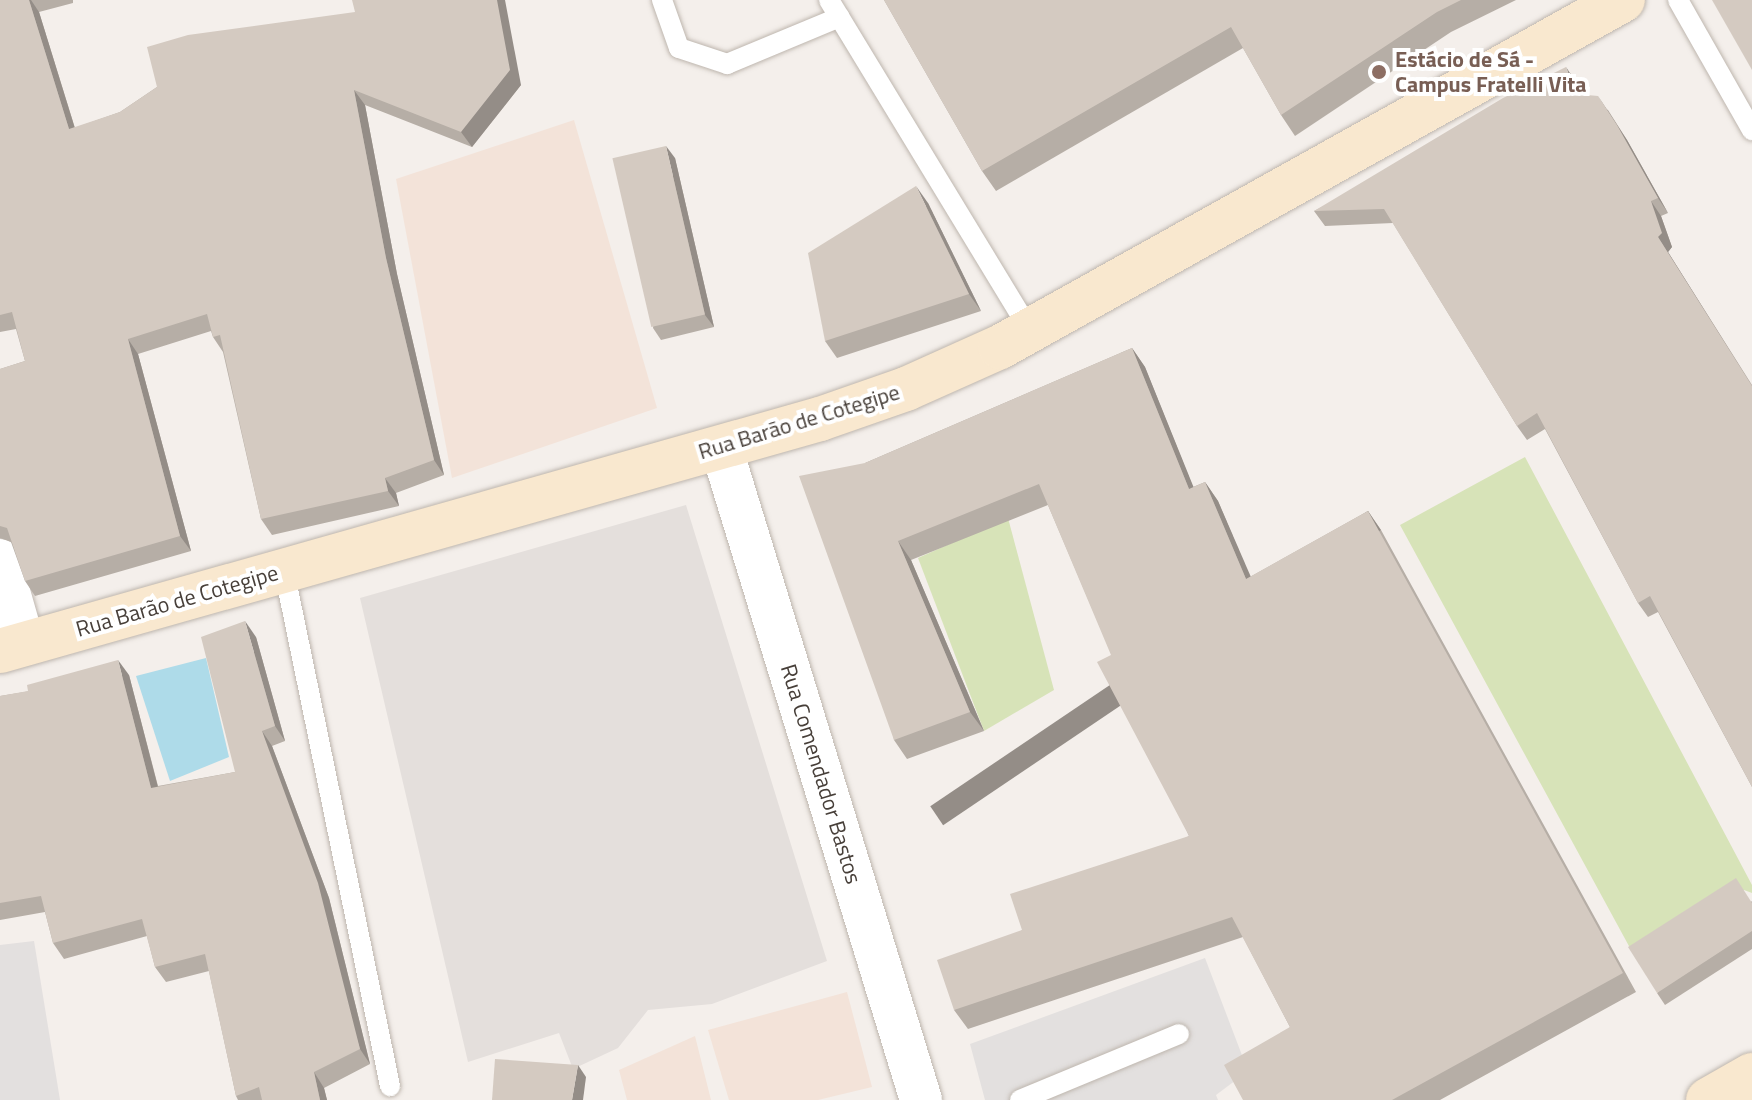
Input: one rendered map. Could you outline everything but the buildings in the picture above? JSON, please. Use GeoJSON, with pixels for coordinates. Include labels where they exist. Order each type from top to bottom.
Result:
{"type":"FeatureCollection","features":[{"type":"Feature","properties":{"kind":"street","name":"Rua Barão de Cotegipe"},"geometry":{"type":"LineString","coordinates":[[12,648],[721,447],[906,389],[1030,330],[1623,0]]}},
{"type":"Feature","properties":{"kind":"street","name":"Rua Comendador Bastos"},"geometry":{"type":"LineString","coordinates":[[721,447],[921,1100]]}},
{"type":"Feature","properties":{"kind":"street"},"geometry":{"type":"LineString","coordinates":[[0,560],[12,648]]}},
{"type":"Feature","properties":{"kind":"street"},"geometry":{"type":"LineString","coordinates":[[1708,1100],[1752,1075]]}},
{"type":"Feature","properties":{"kind":"lane"},"geometry":{"type":"LineString","coordinates":[[662,0],[679,48],[727,64],[834,9],[1030,330]]}},
{"type":"Feature","properties":{"kind":"lane"},"geometry":{"type":"LineString","coordinates":[[1678,0],[1752,130]]}},
{"type":"Feature","properties":{"kind":"lane"},"geometry":{"type":"LineString","coordinates":[[284,570],[390,1086]]}},
{"type":"Feature","properties":{"kind":"lane"},"geometry":{"type":"LineString","coordinates":[[1020,1100],[1179,1034]]}},
{"type":"Feature","properties":{"kind":"shaded area"},"geometry":{"type":"Polygon","coordinates":[[[574,120],[657,408],[452,478],[396,179],[574,120]]]}},
{"type":"Feature","properties":{"kind":"shaded area"},"geometry":{"type":"Polygon","coordinates":[[[686,505],[827,961],[712,1004],[648,1010],[618,1048],[573,1069],[559,1033],[468,1062],[360,598],[686,505]]]}},
{"type":"Feature","properties":{"kind":"shaded area"},"geometry":{"type":"Polygon","coordinates":[[[34,941],[60,1100],[0,1100],[0,945],[34,941]]]}},
{"type":"Feature","properties":{"kind":"shaded area"},"geometry":{"type":"Polygon","coordinates":[[[1205,958],[1248,1071],[1216,1095],[1218,1100],[985,1100],[970,1044],[1205,958]]]}},
{"type":"Feature","properties":{"kind":"shaded area"},"geometry":{"type":"Polygon","coordinates":[[[847,992],[872,1087],[818,1100],[729,1100],[708,1030],[847,992]]]}},
{"type":"Feature","properties":{"kind":"shaded area"},"geometry":{"type":"Polygon","coordinates":[[[695,1036],[711,1100],[627,1100],[619,1070],[695,1036]]]}},
{"type":"Feature","properties":{"kind":"green space"},"geometry":{"type":"Polygon","coordinates":[[[1525,457],[1752,885],[1752,893],[1744,890],[1636,959],[1400,525],[1525,457]]]}},
{"type":"Feature","properties":{"kind":"green space"},"geometry":{"type":"Polygon","coordinates":[[[1008,518],[1054,690],[984,731],[918,558],[1008,518]]]}},
{"type":"Feature","properties":{"kind":"water"},"geometry":{"type":"Polygon","coordinates":[[[206,658],[229,757],[170,781],[136,676],[206,658]]]}},
{"type":"Feature","properties":{"kind":"place","name":"Estácio de Sá - Campus Fratelli Vita"},"geometry":{"type":"Point","coordinates":[1379,72]}}]}
